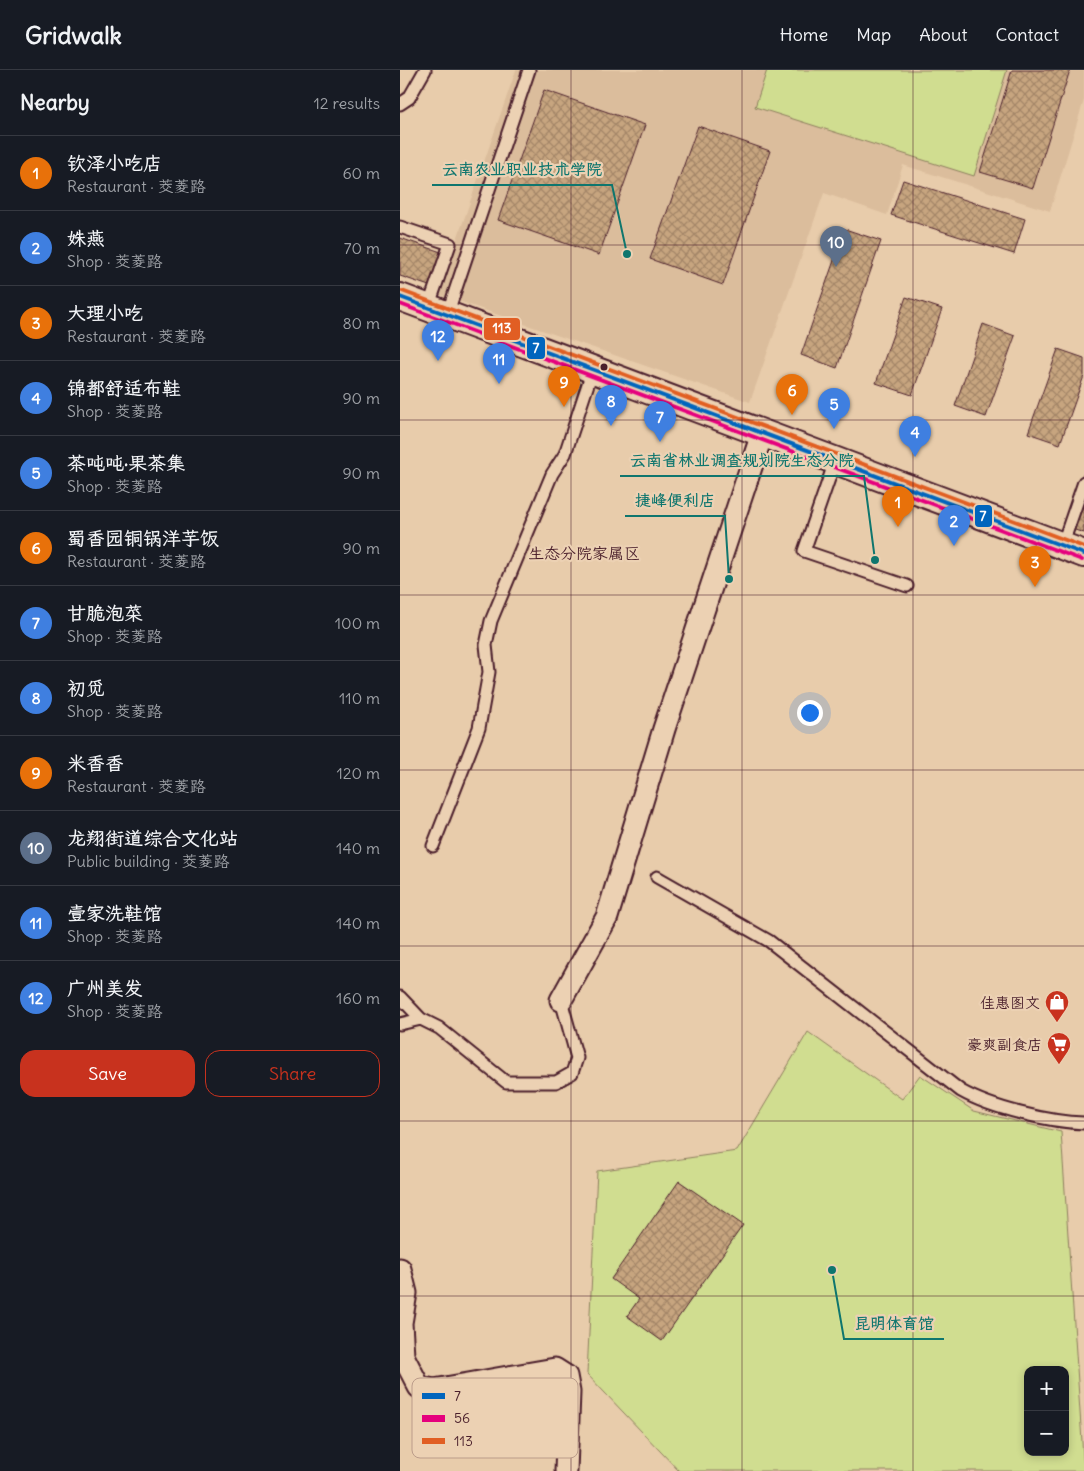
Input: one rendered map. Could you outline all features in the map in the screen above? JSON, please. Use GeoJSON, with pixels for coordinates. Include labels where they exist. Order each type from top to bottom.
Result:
{"type":"FeatureCollection","features":[{"type":"Feature","properties":{"kind":"street"},"geometry":{"type":"LineString","coordinates":[[400,297],[1073,550]]}},
{"type":"Feature","properties":{"kind":"street"},"geometry":{"type":"LineString","coordinates":[[400,313],[832,470],[1084,565]]}},
{"type":"Feature","properties":{"kind":"street"},"geometry":{"type":"LineString","coordinates":[[562,1000],[607,917],[664,729],[758,443]]}},
{"type":"Feature","properties":{"kind":"street"},"geometry":{"type":"LineString","coordinates":[[400,1269],[406,1293],[401,1323],[403,1356],[414,1378]]}},
{"type":"Feature","properties":{"kind":"street"},"geometry":{"type":"LineString","coordinates":[[503,1378],[555,1369],[566,1378]]}},
{"type":"Feature","properties":{"kind":"street"},"geometry":{"type":"LineString","coordinates":[[566,1458],[566,1471]]}},
{"type":"Feature","properties":{"kind":"lane"},"geometry":{"type":"LineString","coordinates":[[400,104],[409,98],[425,70]]}},
{"type":"Feature","properties":{"kind":"lane"},"geometry":{"type":"LineString","coordinates":[[438,311],[529,70]]}},
{"type":"Feature","properties":{"kind":"lane"},"geometry":{"type":"LineString","coordinates":[[400,227],[450,244],[438,311]]}},
{"type":"Feature","properties":{"kind":"lane"},"geometry":{"type":"LineString","coordinates":[[433,846],[479,728],[489,672],[486,646],[491,621],[552,474],[565,454],[589,381]]}},
{"type":"Feature","properties":{"kind":"lane"},"geometry":{"type":"LineString","coordinates":[[832,470],[804,551],[907,586]]}},
{"type":"Feature","properties":{"kind":"lane"},"geometry":{"type":"LineString","coordinates":[[1073,550],[1084,482]]}},
{"type":"Feature","properties":{"kind":"lane"},"geometry":{"type":"LineString","coordinates":[[657,876],[769,941],[961,1091],[978,1100],[1060,1122],[1084,1122]]}},
{"type":"Feature","properties":{"kind":"lane"},"geometry":{"type":"LineString","coordinates":[[400,997],[421,1019],[439,1028],[506,1082],[556,1082],[572,1073],[577,1058],[562,1000]]}},
{"type":"Feature","properties":{"kind":"lane"},"geometry":{"type":"LineString","coordinates":[[400,1024],[421,1019]]}},
{"type":"Feature","properties":{"kind":"shaded area"},"geometry":{"type":"Polygon","coordinates":[[[516,70],[1084,70],[1084,100],[1050,211],[903,165],[887,215],[824,193],[750,402],[438,294],[516,70]]]}},
{"type":"Feature","properties":{"kind":"green space"},"geometry":{"type":"Polygon","coordinates":[[[767,70],[1007,70],[974,176],[755,107],[767,70]]]}},
{"type":"Feature","properties":{"kind":"green space"},"geometry":{"type":"Polygon","coordinates":[[[808,1032],[902,1099],[920,1075],[974,1111],[1061,1132],[1084,1471],[679,1471],[587,1374],[597,1171],[737,1151],[808,1032]]]}},
{"type":"Feature","properties":{"kind":"building"},"geometry":{"type":"Polygon","coordinates":[[[1012,70],[1070,70],[1033,188],[980,172],[1012,70]]]}},
{"type":"Feature","properties":{"kind":"building"},"geometry":{"type":"Polygon","coordinates":[[[544,90],[645,125],[599,255],[498,220],[544,90]]]}},
{"type":"Feature","properties":{"kind":"building"},"geometry":{"type":"Polygon","coordinates":[[[698,126],[770,151],[723,285],[650,259],[698,126]]]}},
{"type":"Feature","properties":{"kind":"building"},"geometry":{"type":"Polygon","coordinates":[[[903,180],[1025,219],[1014,254],[891,215],[903,180]]]}},
{"type":"Feature","properties":{"kind":"building"},"geometry":{"type":"Polygon","coordinates":[[[845,229],[881,241],[837,368],[801,355],[845,229]]]}},
{"type":"Feature","properties":{"kind":"building"},"geometry":{"type":"Polygon","coordinates":[[[400,238],[444,253],[432,287],[400,276],[400,238]]]}},
{"type":"Feature","properties":{"kind":"building"},"geometry":{"type":"Polygon","coordinates":[[[906,297],[942,309],[912,395],[876,383],[906,297]]]}},
{"type":"Feature","properties":{"kind":"building"},"geometry":{"type":"Polygon","coordinates":[[[983,324],[1015,336],[986,417],[955,406],[983,324]]]}},
{"type":"Feature","properties":{"kind":"building"},"geometry":{"type":"Polygon","coordinates":[[[1058,349],[1084,358],[1084,376],[1060,444],[1028,433],[1058,349]]]}},
{"type":"Feature","properties":{"kind":"building"},"geometry":{"type":"Polygon","coordinates":[[[1084,494],[1084,533],[1072,529],[1084,494]]]}},
{"type":"Feature","properties":{"kind":"building"},"geometry":{"type":"Polygon","coordinates":[[[679,1181],[743,1225],[662,1341],[627,1316],[639,1299],[611,1279],[679,1181]]]}},
{"type":"Feature","properties":{"kind":"transit line","name":"113"},"geometry":{"type":"LineString","coordinates":[[402,291],[1084,547]]}},
{"type":"Feature","properties":{"kind":"transit line","name":"7"},"geometry":{"type":"LineString","coordinates":[[400,297],[1084,554]]}},
{"type":"Feature","properties":{"kind":"transit line","name":"56"},"geometry":{"type":"LineString","coordinates":[[400,304],[1082,560]]}},
{"type":"Feature","properties":{"kind":"place","name":"云南农业职业技术学院"},"geometry":{"type":"Point","coordinates":[627,254]}},
{"type":"Feature","properties":{"kind":"place","name":"龙翔街道综合文化站"},"geometry":{"type":"Point","coordinates":[836,267]}},
{"type":"Feature","properties":{"kind":"place","name":"广州美发"},"geometry":{"type":"Point","coordinates":[438,361]}},
{"type":"Feature","properties":{"kind":"place","name":"壹家洗鞋馆"},"geometry":{"type":"Point","coordinates":[499,384]}},
{"type":"Feature","properties":{"kind":"place","name":"米香香"},"geometry":{"type":"Point","coordinates":[564,407]}},
{"type":"Feature","properties":{"kind":"place","name":"蜀香园铜锅洋芋饭"},"geometry":{"type":"Point","coordinates":[792,415]}},
{"type":"Feature","properties":{"kind":"place","name":"初觅"},"geometry":{"type":"Point","coordinates":[611,426]}},
{"type":"Feature","properties":{"kind":"place","name":"茶吨吨·果茶集"},"geometry":{"type":"Point","coordinates":[834,429]}},
{"type":"Feature","properties":{"kind":"place","name":"甘脆泡菜"},"geometry":{"type":"Point","coordinates":[660,442]}},
{"type":"Feature","properties":{"kind":"place","name":"锦都舒适布鞋"},"geometry":{"type":"Point","coordinates":[915,457]}},
{"type":"Feature","properties":{"kind":"place","name":"钦泽小吃店"},"geometry":{"type":"Point","coordinates":[898,527]}},
{"type":"Feature","properties":{"kind":"place","name":"姝燕"},"geometry":{"type":"Point","coordinates":[954,546]}},
{"type":"Feature","properties":{"kind":"place","name":"云南省林业调查规划院生态分院"},"geometry":{"type":"Point","coordinates":[875,560]}},
{"type":"Feature","properties":{"kind":"place","name":"捷峰便利店"},"geometry":{"type":"Point","coordinates":[729,579]}},
{"type":"Feature","properties":{"kind":"place","name":"大理小吃"},"geometry":{"type":"Point","coordinates":[1035,587]}},
{"type":"Feature","properties":{"kind":"place","name":"佳惠图文"},"geometry":{"type":"Point","coordinates":[1057,1023]}},
{"type":"Feature","properties":{"kind":"place","name":"豪爽副食店"},"geometry":{"type":"Point","coordinates":[1059,1065]}},
{"type":"Feature","properties":{"kind":"place","name":"昆明体育馆"},"geometry":{"type":"Point","coordinates":[832,1270]}},
{"type":"Feature","properties":{"kind":"district","name":"生态分院家属区"},"geometry":{"type":"Point","coordinates":[584,553]}}]}
